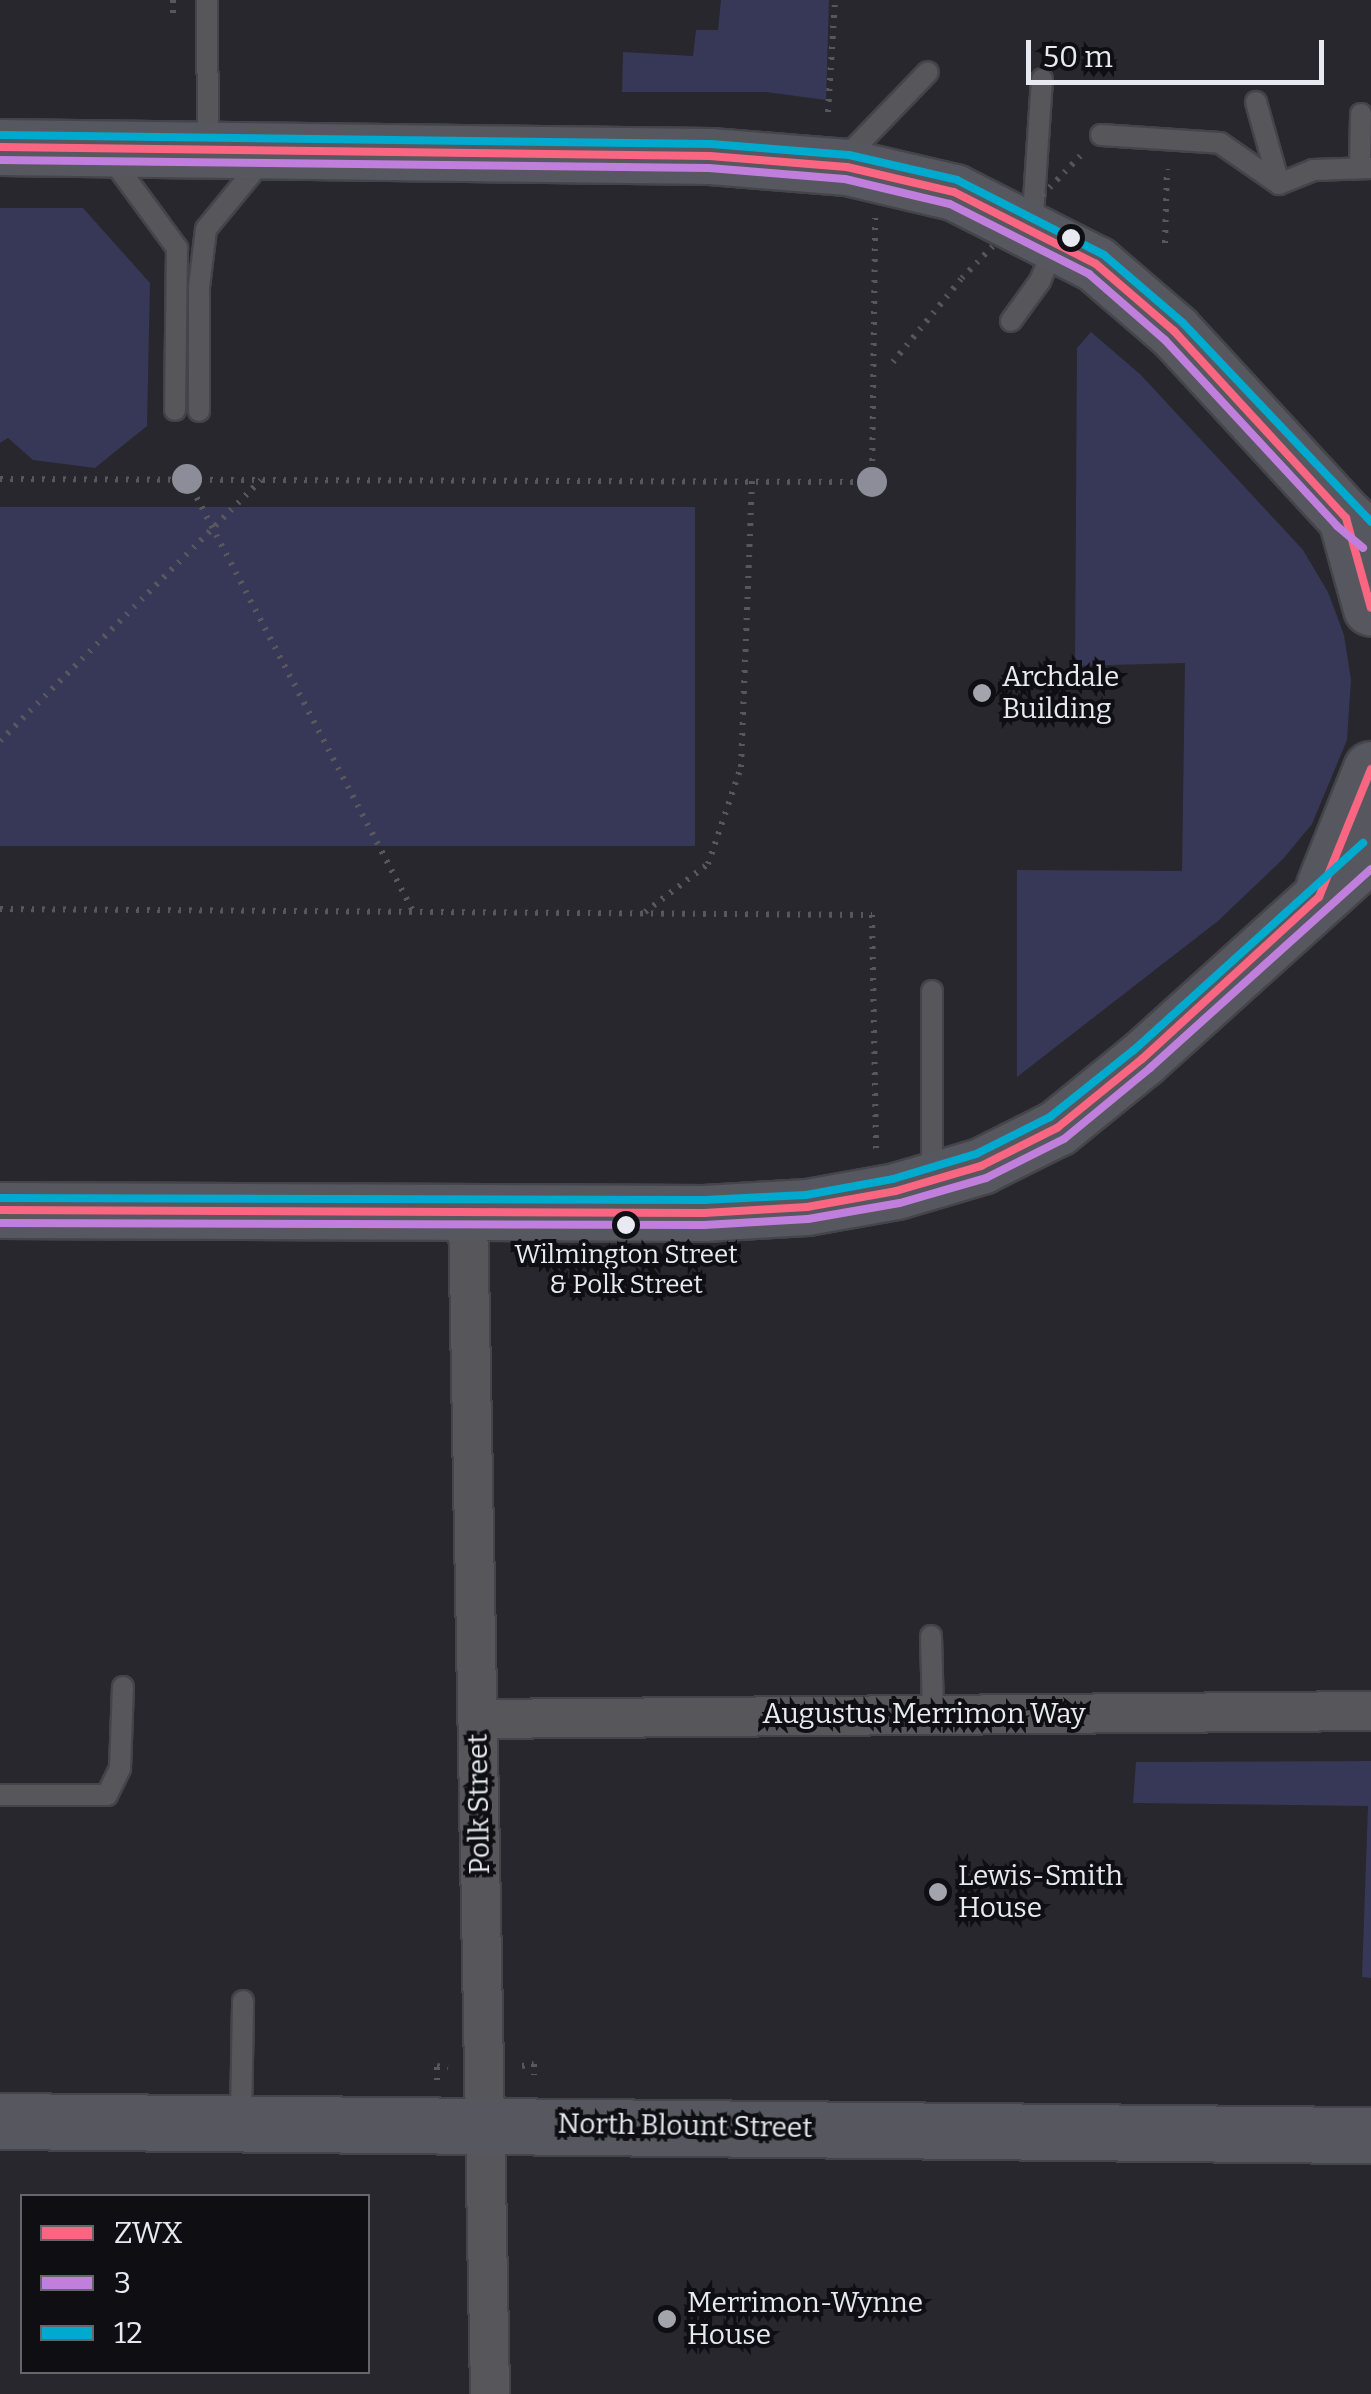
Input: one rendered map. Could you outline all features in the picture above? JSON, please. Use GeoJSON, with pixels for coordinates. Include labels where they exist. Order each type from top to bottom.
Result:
{"type":"FeatureCollection","features":[{"type":"Feature","properties":{"kind":"main road"},"geometry":{"type":"LineString","coordinates":[[0,147],[710,156],[837,166],[954,192],[1096,264],[1174,330],[1359,528],[1371,608]]}},
{"type":"Feature","properties":{"kind":"main road"},"geometry":{"type":"LineString","coordinates":[[1319,898],[1371,769]]}},
{"type":"Feature","properties":{"kind":"main road"},"geometry":{"type":"LineString","coordinates":[[0,1210],[704,1213],[807,1207],[932,1180],[981,1166],[1057,1128],[1142,1059],[1371,852]]}},
{"type":"Feature","properties":{"kind":"main road","name":"North Blount Street"},"geometry":{"type":"LineString","coordinates":[[0,2121],[241,2120],[1371,2136]]}},
{"type":"Feature","properties":{"kind":"street","name":"Polk Street"},"geometry":{"type":"LineString","coordinates":[[468,1214],[490,2394]]}},
{"type":"Feature","properties":{"kind":"street","name":"Augustus Merrimon Way"},"geometry":{"type":"LineString","coordinates":[[477,1718],[1371,1710]]}},
{"type":"Feature","properties":{"kind":"lane"},"geometry":{"type":"LineString","coordinates":[[207,0],[208,150]]}},
{"type":"Feature","properties":{"kind":"lane"},"geometry":{"type":"LineString","coordinates":[[837,166],[928,72]]}},
{"type":"Feature","properties":{"kind":"lane"},"geometry":{"type":"LineString","coordinates":[[1012,321],[1040,281],[1044,238],[1042,79]]}},
{"type":"Feature","properties":{"kind":"lane"},"geometry":{"type":"LineString","coordinates":[[1256,102],[1279,184]]}},
{"type":"Feature","properties":{"kind":"lane"},"geometry":{"type":"LineString","coordinates":[[1279,184],[1314,170],[1366,168],[1361,114]]}},
{"type":"Feature","properties":{"kind":"lane"},"geometry":{"type":"LineString","coordinates":[[1102,135],[1220,143],[1279,184]]}},
{"type":"Feature","properties":{"kind":"lane"},"geometry":{"type":"LineString","coordinates":[[103,148],[177,248],[175,410]]}},
{"type":"Feature","properties":{"kind":"lane"},"geometry":{"type":"LineString","coordinates":[[199,411],[198,287],[206,229],[270,150]]}},
{"type":"Feature","properties":{"kind":"lane"},"geometry":{"type":"LineString","coordinates":[[932,991],[932,1180]]}},
{"type":"Feature","properties":{"kind":"lane"},"geometry":{"type":"LineString","coordinates":[[931,1636],[933,1714]]}},
{"type":"Feature","properties":{"kind":"lane"},"geometry":{"type":"LineString","coordinates":[[0,1794],[107,1795],[120,1768],[123,1687]]}},
{"type":"Feature","properties":{"kind":"lane"},"geometry":{"type":"LineString","coordinates":[[241,2120],[242,2001]]}},
{"type":"Feature","properties":{"kind":"path"},"geometry":{"type":"LineString","coordinates":[[828,112],[834,0]]}},
{"type":"Feature","properties":{"kind":"path"},"geometry":{"type":"LineString","coordinates":[[892,362],[962,278],[1086,151]]}},
{"type":"Feature","properties":{"kind":"path"},"geometry":{"type":"LineString","coordinates":[[1165,242],[1168,163]]}},
{"type":"Feature","properties":{"kind":"path"},"geometry":{"type":"LineString","coordinates":[[0,478],[872,482],[875,217]]}},
{"type":"Feature","properties":{"kind":"path"},"geometry":{"type":"LineString","coordinates":[[188,479],[413,911]]}},
{"type":"Feature","properties":{"kind":"path"},"geometry":{"type":"LineString","coordinates":[[0,741],[262,479]]}},
{"type":"Feature","properties":{"kind":"path"},"geometry":{"type":"LineString","coordinates":[[646,912],[708,864],[742,767],[752,481]]}},
{"type":"Feature","properties":{"kind":"path"},"geometry":{"type":"LineString","coordinates":[[0,909],[872,915],[876,1151]]}},
{"type":"Feature","properties":{"kind":"path"},"geometry":{"type":"LineString","coordinates":[[522,2066],[534,2064],[534,2075]]}},
{"type":"Feature","properties":{"kind":"path"},"geometry":{"type":"LineString","coordinates":[[437,2066],[437,2080]]}},
{"type":"Feature","properties":{"kind":"shaded area"},"geometry":{"type":"Polygon","coordinates":[[[721,0],[829,0],[826,100],[766,92],[622,92],[623,52],[693,56],[696,30],[718,30],[721,0]]]}},
{"type":"Feature","properties":{"kind":"shaded area"},"geometry":{"type":"Polygon","coordinates":[[[0,208],[83,208],[150,283],[147,426],[95,468],[33,460],[8,438],[0,443],[0,208]]]}},
{"type":"Feature","properties":{"kind":"shaded area"},"geometry":{"type":"Polygon","coordinates":[[[1091,332],[1141,375],[1303,550],[1328,592],[1344,635],[1351,680],[1347,740],[1312,824],[1283,859],[1218,921],[1017,1077],[1017,870],[1182,871],[1185,663],[1075,666],[1077,348],[1091,332]]]}},
{"type":"Feature","properties":{"kind":"shaded area"},"geometry":{"type":"Polygon","coordinates":[[[0,507],[695,507],[695,846],[0,846],[0,507]]]}},
{"type":"Feature","properties":{"kind":"shaded area"},"geometry":{"type":"Polygon","coordinates":[[[1371,1761],[1371,1978],[1362,1977],[1368,1806],[1133,1803],[1136,1762],[1371,1761]]]}},
{"type":"Feature","properties":{"kind":"transit line","name":"12"},"geometry":{"type":"LineString","coordinates":[[0,135],[711,144],[849,155],[957,180],[1104,255],[1183,323],[1371,522]]}},
{"type":"Feature","properties":{"kind":"transit line","name":"ZWX"},"geometry":{"type":"LineString","coordinates":[[0,147],[710,156],[847,167],[954,192],[1096,264],[1174,331],[1346,518],[1371,608]]}},
{"type":"Feature","properties":{"kind":"transit line","name":"3"},"geometry":{"type":"LineString","coordinates":[[0,160],[709,168],[845,179],[950,204],[1089,274],[1165,340],[1337,526],[1363,548]]}},
{"type":"Feature","properties":{"kind":"transit line","name":"ZWX"},"geometry":{"type":"LineString","coordinates":[[0,1210],[704,1213],[807,1207],[896,1191],[981,1166],[1057,1128],[1142,1059],[1319,897],[1371,769]]}},
{"type":"Feature","properties":{"kind":"transit line","name":"12"},"geometry":{"type":"LineString","coordinates":[[0,1198],[704,1200],[806,1195],[893,1179],[976,1154],[1050,1117],[1134,1050],[1363,843]]}},
{"type":"Feature","properties":{"kind":"transit line","name":"3"},"geometry":{"type":"LineString","coordinates":[[0,1223],[704,1225],[808,1219],[900,1203],[986,1178],[1064,1139],[1150,1068],[1371,869]]}},
{"type":"Feature","properties":{"kind":"place","name":"Archdale Building"},"geometry":{"type":"Point","coordinates":[982,693]}},
{"type":"Feature","properties":{"kind":"place","name":"Wilmington Street & Polk Street"},"geometry":{"type":"Point","coordinates":[626,1225]}},
{"type":"Feature","properties":{"kind":"place","name":"Lewis-Smith House"},"geometry":{"type":"Point","coordinates":[938,1892]}},
{"type":"Feature","properties":{"kind":"place","name":"Merrimon-Wynne House"},"geometry":{"type":"Point","coordinates":[667,2319]}}]}
